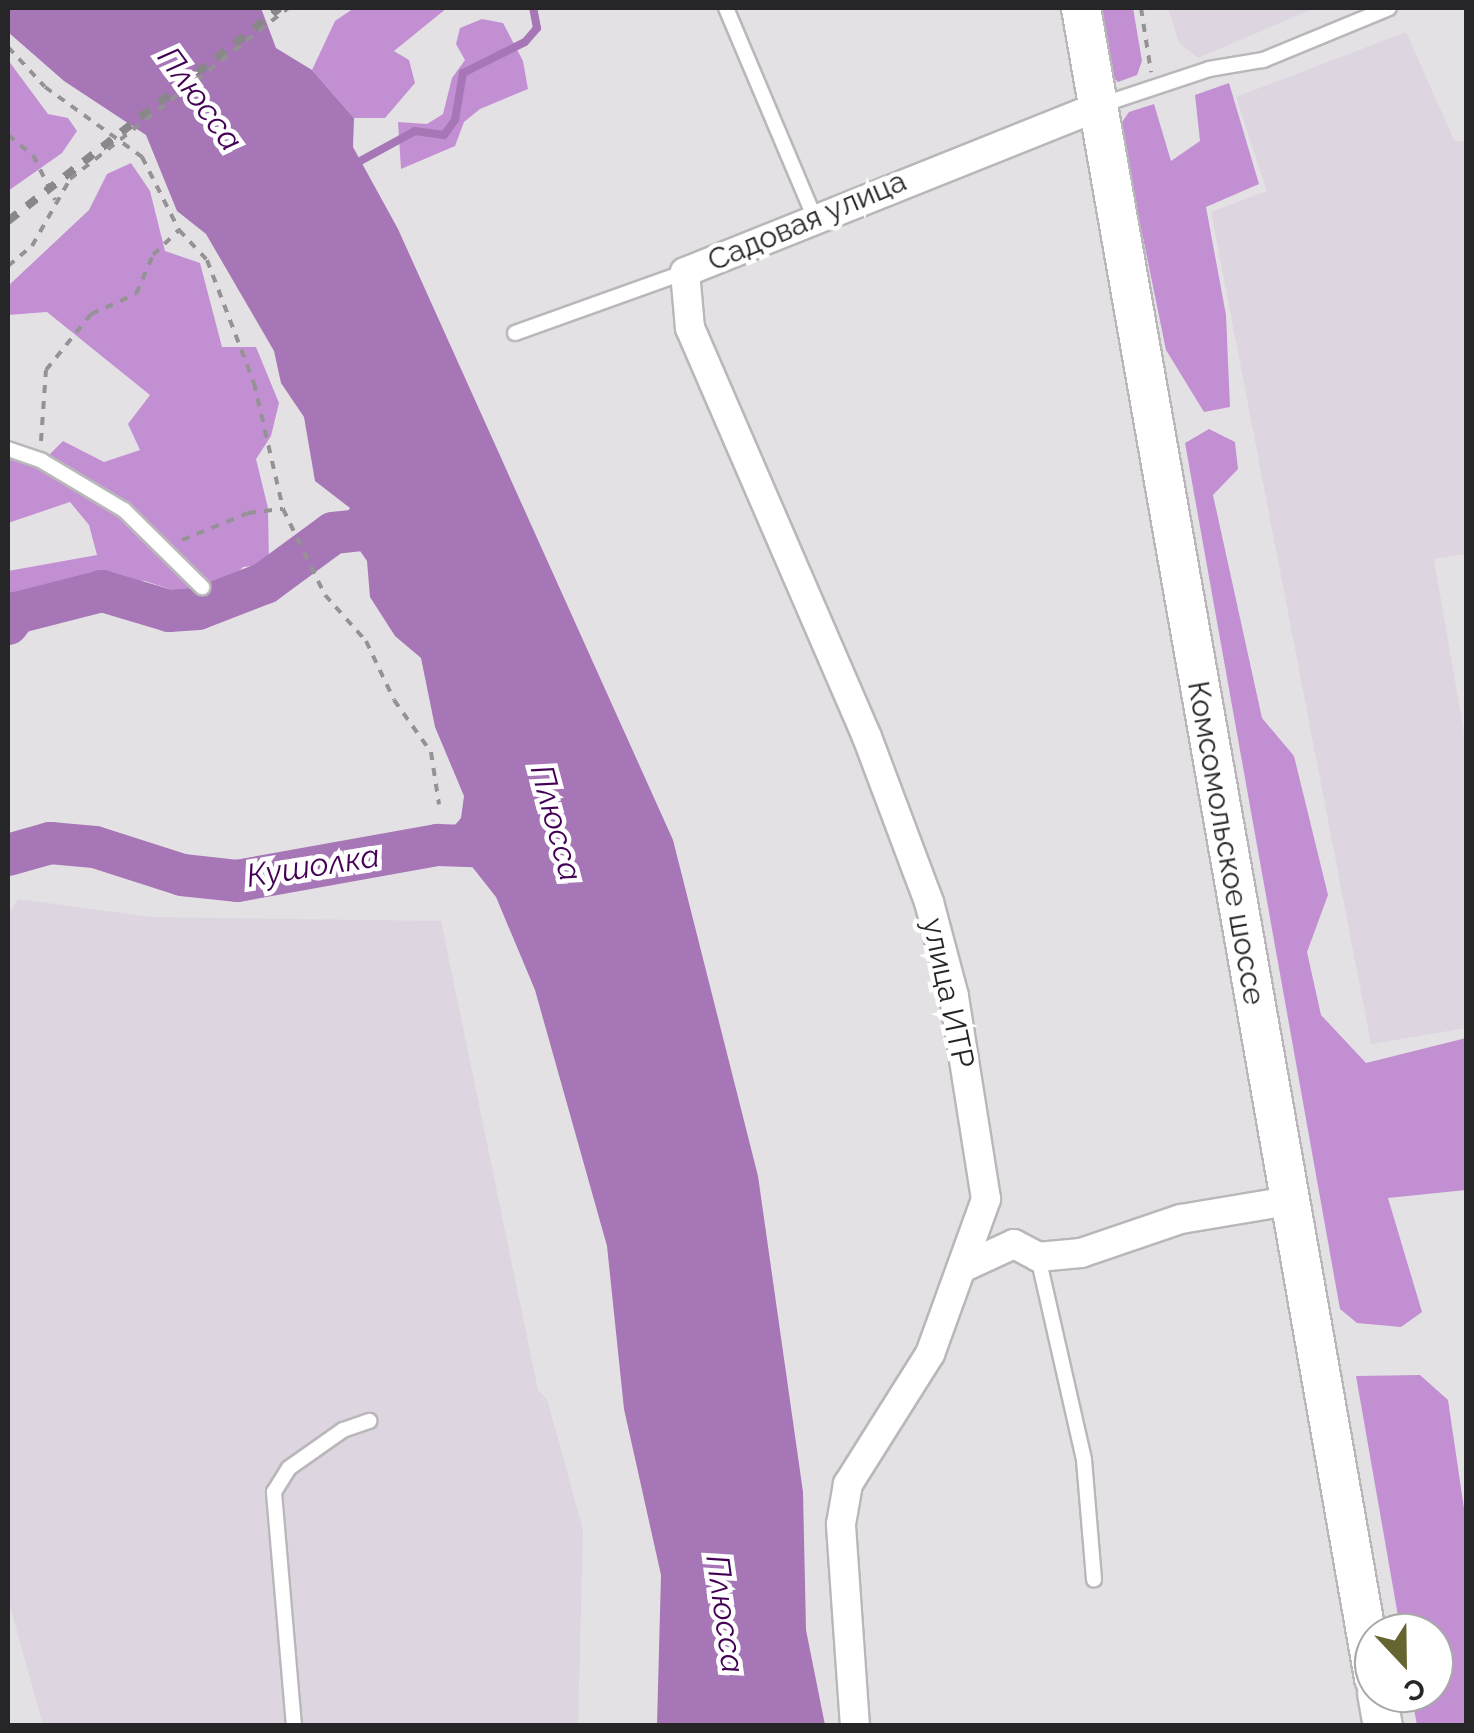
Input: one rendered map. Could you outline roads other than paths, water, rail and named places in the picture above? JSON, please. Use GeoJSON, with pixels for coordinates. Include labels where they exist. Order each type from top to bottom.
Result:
{"type":"FeatureCollection","features":[{"type":"Feature","properties":{"kind":"main road","name":"Комсомольское шоссе"},"geometry":{"type":"LineString","coordinates":[[1081,8],[1362,1613]]}},
{"type":"Feature","properties":{"kind":"street","name":"Садовая улица"},"geometry":{"type":"LineString","coordinates":[[685,272],[814,216],[1098,107]]}},
{"type":"Feature","properties":{"kind":"street","name":"улица ИТР"},"geometry":{"type":"LineString","coordinates":[[685,272],[690,328],[867,737],[929,902],[954,996],[986,1199],[930,1354],[848,1484],[840,1524],[855,1726]]}},
{"type":"Feature","properties":{"kind":"street"},"geometry":{"type":"LineString","coordinates":[[986,1199],[1026,1251]]}},
{"type":"Feature","properties":{"kind":"street"},"geometry":{"type":"LineString","coordinates":[[964,1267],[1026,1251],[1080,1253],[1181,1219],[1288,1201]]}},
{"type":"Feature","properties":{"kind":"lane"},"geometry":{"type":"LineString","coordinates":[[726,8],[814,216]]}},
{"type":"Feature","properties":{"kind":"lane"},"geometry":{"type":"LineString","coordinates":[[1098,107],[1263,60],[1389,8]]}},
{"type":"Feature","properties":{"kind":"lane","name":"Садовая улица"},"geometry":{"type":"LineString","coordinates":[[515,334],[685,272]]}},
{"type":"Feature","properties":{"kind":"lane"},"geometry":{"type":"LineString","coordinates":[[8,449],[42,461],[124,510],[202,587]]}},
{"type":"Feature","properties":{"kind":"lane"},"geometry":{"type":"LineString","coordinates":[[1026,1251],[1084,1460],[1094,1580]]}},
{"type":"Feature","properties":{"kind":"lane"},"geometry":{"type":"LineString","coordinates":[[294,1726],[274,1492],[290,1468],[343,1430],[369,1421]]}},
{"type":"Feature","properties":{"kind":"water","name":"Плюсса"},"geometry":{"type":"Polygon","coordinates":[[[8,8],[261,8],[276,48],[312,70],[354,118],[353,147],[398,229],[673,840],[758,1176],[803,1492],[806,1630],[825,1725],[657,1725],[661,1575],[624,1409],[607,1246],[535,990],[496,897],[466,859],[438,845],[461,818],[464,796],[435,727],[421,658],[395,636],[370,597],[367,561],[354,542],[333,533],[350,508],[315,481],[304,417],[281,383],[274,351],[206,234],[177,211],[146,135],[64,81],[8,32],[8,8]]]}},
{"type":"Feature","properties":{"kind":"waterway"},"geometry":{"type":"LineString","coordinates":[[362,160],[415,131],[444,135],[455,120],[463,73],[525,42],[537,28],[533,8]]}},
{"type":"Feature","properties":{"kind":"waterway","name":"Кушолка"},"geometry":{"type":"LineString","coordinates":[[8,624],[16,613],[102,591],[169,611],[198,609],[265,583],[333,533],[389,527]]}},
{"type":"Feature","properties":{"kind":"waterway","name":"Кушолка"},"geometry":{"type":"LineString","coordinates":[[8,855],[50,843],[95,847],[182,875],[237,881],[438,845],[497,847]]}},
{"type":"Feature","properties":{"kind":"railway"},"geometry":{"type":"LineString","coordinates":[[8,221],[280,8]]}}]}
